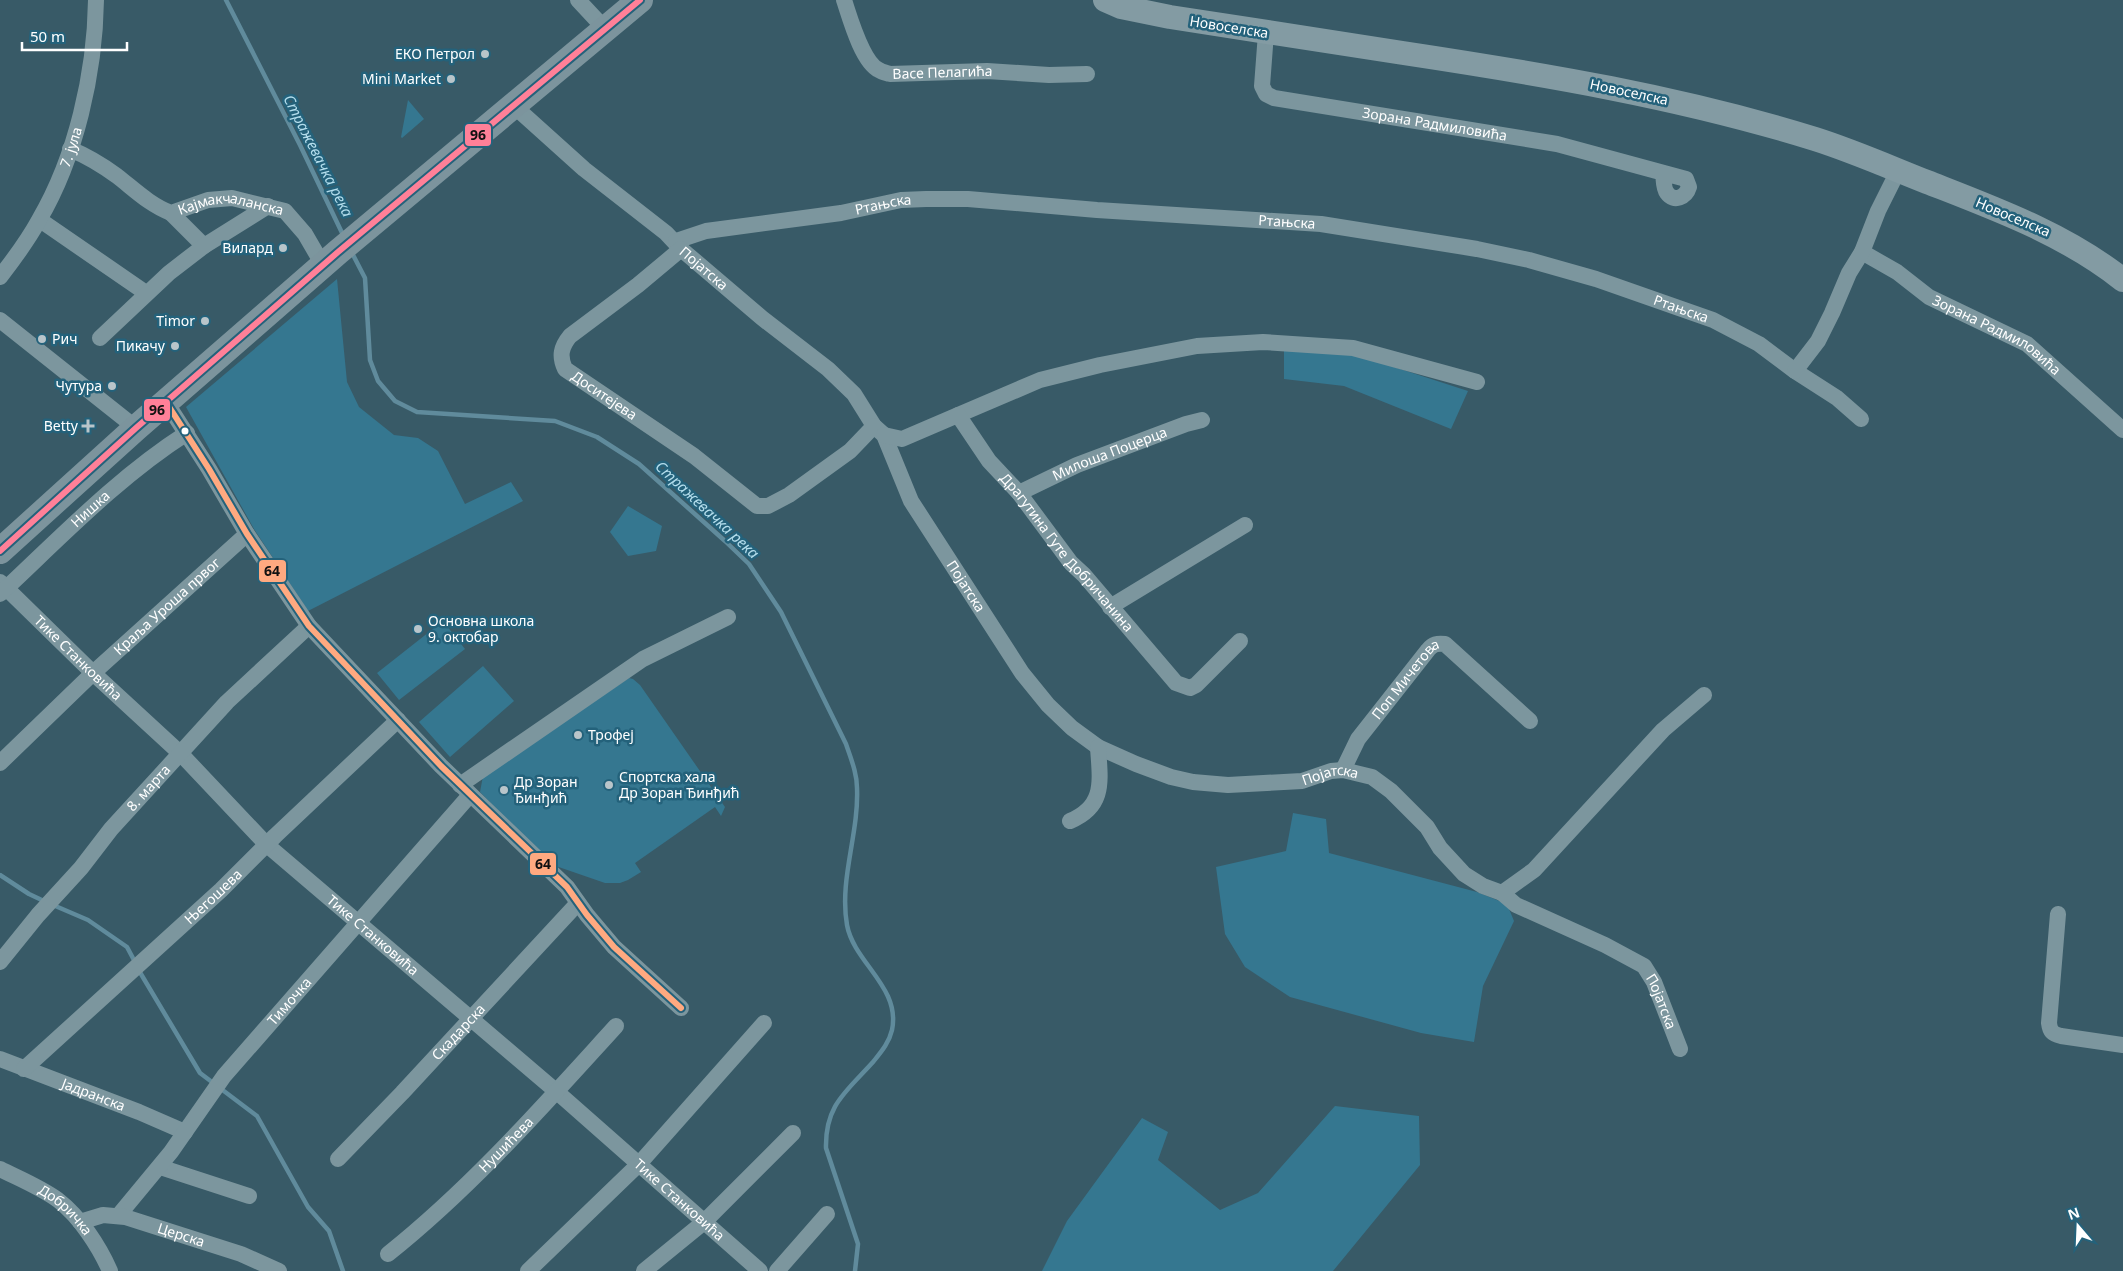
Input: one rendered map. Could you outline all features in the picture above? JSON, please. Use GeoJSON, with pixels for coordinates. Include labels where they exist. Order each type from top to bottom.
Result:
{"type":"FeatureCollection","features":[{"type":"Feature","properties":{"kind":"main road"},"geometry":{"type":"LineString","coordinates":[[0,551],[136,428],[331,258],[639,0]]}},
{"type":"Feature","properties":{"kind":"street","name":"7. јула"},"geometry":{"type":"LineString","coordinates":[[0,277],[40,220],[70,149],[88,85],[96,24],[96,0]]}},
{"type":"Feature","properties":{"kind":"street"},"geometry":{"type":"LineString","coordinates":[[578,0],[605,29]]}},
{"type":"Feature","properties":{"kind":"street","name":"Васе Пелагића"},"geometry":{"type":"LineString","coordinates":[[844,0],[859,41],[870,62],[878,70],[890,74],[987,71],[1049,75],[1087,74]]}},
{"type":"Feature","properties":{"kind":"street","name":"Новоселска"},"geometry":{"type":"LineString","coordinates":[[1105,0],[1121,7],[1170,17],[1484,65],[1642,93],[1814,138],[2004,212],[2055,235],[2102,264],[2123,280]]}},
{"type":"Feature","properties":{"kind":"street","name":"Зорана Радмиловића"},"geometry":{"type":"LineString","coordinates":[[1266,33],[1262,86],[1266,94],[1274,98],[1557,144],[1663,173]]}},
{"type":"Feature","properties":{"kind":"street","name":"Појатска"},"geometry":{"type":"LineString","coordinates":[[514,106],[584,169],[678,245],[762,318],[828,368],[854,394],[879,430],[911,501],[1022,673],[1048,705],[1072,728],[1098,747],[1136,764],[1193,782],[1228,785],[1302,781],[1331,771],[1343,770],[1372,777],[1391,791],[1427,827],[1440,848],[1464,874],[1483,886],[1502,893],[1516,906],[1605,946],[1644,966],[1654,982],[1680,1048]]}},
{"type":"Feature","properties":{"kind":"street","name":"Кајмакчаланска"},"geometry":{"type":"LineString","coordinates":[[70,149],[89,157],[116,175],[156,207],[172,213],[204,246]]}},
{"type":"Feature","properties":{"kind":"street"},"geometry":{"type":"LineString","coordinates":[[1795,371],[1818,341],[1849,273],[1862,252],[1878,211],[1898,170]]}},
{"type":"Feature","properties":{"kind":"street","name":"Кајмакчаланска"},"geometry":{"type":"LineString","coordinates":[[172,213],[208,200],[232,198],[285,210],[305,234],[331,258]]}},
{"type":"Feature","properties":{"kind":"street","name":"Ртањска"},"geometry":{"type":"LineString","coordinates":[[678,245],[706,231],[841,213],[901,200],[926,199],[968,199],[1097,210],[1321,224],[1477,249],[1530,260],[1596,279],[1713,320],[1759,344],[1795,371],[1837,398],[1860,419]]}},
{"type":"Feature","properties":{"kind":"street"},"geometry":{"type":"LineString","coordinates":[[100,338],[146,292],[204,246],[268,206]]}},
{"type":"Feature","properties":{"kind":"street"},"geometry":{"type":"LineString","coordinates":[[40,220],[146,292]]}},
{"type":"Feature","properties":{"kind":"street","name":"Доситејева"},"geometry":{"type":"LineString","coordinates":[[678,245],[638,285],[570,336],[561,351],[562,363],[565,369],[694,456],[757,506],[768,506],[788,495],[879,430]]}},
{"type":"Feature","properties":{"kind":"street","name":"Зорана Радмиловића"},"geometry":{"type":"LineString","coordinates":[[1862,252],[1897,272],[1929,297],[2027,344],[2123,430]]}},
{"type":"Feature","properties":{"kind":"street"},"geometry":{"type":"LineString","coordinates":[[0,320],[136,428]]}},
{"type":"Feature","properties":{"kind":"street"},"geometry":{"type":"LineString","coordinates":[[879,430],[902,439],[1040,380],[1100,365],[1197,346],[1263,342],[1353,348],[1477,382]]}},
{"type":"Feature","properties":{"kind":"street"},"geometry":{"type":"LineString","coordinates":[[166,402],[187,433],[247,534],[309,626],[465,790],[568,887],[578,903],[614,947],[681,1008]]}},
{"type":"Feature","properties":{"kind":"street","name":"Драгутина Гуте Добричанина"},"geometry":{"type":"LineString","coordinates":[[958,415],[989,460],[1019,493],[1071,563],[1084,575],[1158,665],[1176,683],[1190,688],[1196,685],[1240,641]]}},
{"type":"Feature","properties":{"kind":"street","name":"Милоша Поцерца"},"geometry":{"type":"LineString","coordinates":[[1019,493],[1077,465],[1186,424],[1202,420]]}},
{"type":"Feature","properties":{"kind":"street","name":"Нишка"},"geometry":{"type":"LineString","coordinates":[[2,588],[157,452],[187,433]]}},
{"type":"Feature","properties":{"kind":"street"},"geometry":{"type":"LineString","coordinates":[[1110,607],[1245,525]]}},
{"type":"Feature","properties":{"kind":"street","name":"Краља Уроша првог"},"geometry":{"type":"LineString","coordinates":[[0,763],[93,673],[247,534]]}},
{"type":"Feature","properties":{"kind":"street","name":"Тике Станковића"},"geometry":{"type":"LineString","coordinates":[[2,588],[182,754],[267,845],[557,1092],[760,1271]]}},
{"type":"Feature","properties":{"kind":"street","name":"Тимочка"},"geometry":{"type":"LineString","coordinates":[[118,1216],[160,1166],[222,1078],[359,922],[465,790],[643,659],[728,617]]}},
{"type":"Feature","properties":{"kind":"street","name":"8. марта"},"geometry":{"type":"LineString","coordinates":[[0,962],[81,868],[111,829],[228,702],[309,626]]}},
{"type":"Feature","properties":{"kind":"street","name":"Поп Мичетова"},"geometry":{"type":"LineString","coordinates":[[1343,770],[1358,739],[1432,645],[1439,643],[1445,644],[1530,721]]}},
{"type":"Feature","properties":{"kind":"street"},"geometry":{"type":"LineString","coordinates":[[1502,893],[1534,870],[1663,730],[1704,695]]}},
{"type":"Feature","properties":{"kind":"street","name":"Његошева"},"geometry":{"type":"LineString","coordinates":[[24,1069],[221,890],[398,720]]}},
{"type":"Feature","properties":{"kind":"street"},"geometry":{"type":"LineString","coordinates":[[1070,821],[1090,810],[1095,801],[1100,772],[1098,747]]}},
{"type":"Feature","properties":{"kind":"street","name":"Скадарска"},"geometry":{"type":"LineString","coordinates":[[338,1159],[402,1093],[578,903]]}},
{"type":"Feature","properties":{"kind":"street"},"geometry":{"type":"LineString","coordinates":[[2058,914],[2049,1022],[2050,1030],[2060,1036],[2123,1045]]}},
{"type":"Feature","properties":{"kind":"street"},"geometry":{"type":"LineString","coordinates":[[528,1271],[639,1164],[764,1023]]}},
{"type":"Feature","properties":{"kind":"street","name":"Нушићева"},"geometry":{"type":"LineString","coordinates":[[388,1254],[460,1192],[557,1092],[616,1026]]}},
{"type":"Feature","properties":{"kind":"street","name":"Јадранска"},"geometry":{"type":"LineString","coordinates":[[0,1059],[140,1112],[185,1132]]}},
{"type":"Feature","properties":{"kind":"street"},"geometry":{"type":"LineString","coordinates":[[644,1271],[704,1222],[793,1133]]}},
{"type":"Feature","properties":{"kind":"street"},"geometry":{"type":"LineString","coordinates":[[160,1166],[250,1196]]}},
{"type":"Feature","properties":{"kind":"street","name":"Добричка"},"geometry":{"type":"LineString","coordinates":[[0,1169],[58,1200],[80,1222],[110,1271]]}},
{"type":"Feature","properties":{"kind":"street"},"geometry":{"type":"LineString","coordinates":[[777,1271],[827,1214]]}},
{"type":"Feature","properties":{"kind":"street","name":"Церска"},"geometry":{"type":"LineString","coordinates":[[80,1222],[97,1216],[118,1216],[232,1251],[279,1271]]}},
{"type":"Feature","properties":{"kind":"shaded area"},"geometry":{"type":"Polygon","coordinates":[[[408,100],[424,119],[402,138],[401,137],[408,100]]]}},
{"type":"Feature","properties":{"kind":"shaded area"},"geometry":{"type":"Polygon","coordinates":[[[337,279],[347,382],[359,407],[394,435],[418,438],[438,451],[465,504],[511,482],[523,501],[308,611],[254,529],[186,407],[337,279]]]}},
{"type":"Feature","properties":{"kind":"shaded area"},"geometry":{"type":"Polygon","coordinates":[[[1284,349],[1351,353],[1468,391],[1451,429],[1344,386],[1284,379],[1284,349]]]}},
{"type":"Feature","properties":{"kind":"shaded area"},"geometry":{"type":"Polygon","coordinates":[[[628,506],[662,526],[656,551],[628,556],[610,532],[628,506]]]}},
{"type":"Feature","properties":{"kind":"shaded area"},"geometry":{"type":"Polygon","coordinates":[[[443,621],[465,649],[399,700],[377,673],[443,621]]]}},
{"type":"Feature","properties":{"kind":"shaded area"},"geometry":{"type":"Polygon","coordinates":[[[483,666],[514,701],[450,757],[419,722],[483,666]]]}},
{"type":"Feature","properties":{"kind":"shaded area"},"geometry":{"type":"Polygon","coordinates":[[[629,678],[640,685],[725,807],[721,816],[715,807],[635,863],[641,872],[620,883],[605,883],[550,864],[480,792],[483,776],[629,678]]]}},
{"type":"Feature","properties":{"kind":"shaded area"},"geometry":{"type":"Polygon","coordinates":[[[1293,813],[1326,819],[1329,853],[1477,892],[1507,904],[1514,921],[1483,986],[1474,1042],[1421,1033],[1290,997],[1245,967],[1225,934],[1216,867],[1286,851],[1293,813]]]}},
{"type":"Feature","properties":{"kind":"shaded area"},"geometry":{"type":"Polygon","coordinates":[[[1335,1106],[1419,1116],[1420,1165],[1333,1271],[1042,1271],[1067,1221],[1142,1118],[1168,1132],[1158,1160],[1220,1210],[1258,1193],[1335,1106]]]}},
{"type":"Feature","properties":{"kind":"waterway","name":"Стражевачка река"},"geometry":{"type":"LineString","coordinates":[[226,0],[300,145],[344,237]]}},
{"type":"Feature","properties":{"kind":"waterway","name":"Стражевачка река"},"geometry":{"type":"LineString","coordinates":[[352,253],[365,278],[370,360],[378,381],[395,401],[417,412],[555,421],[597,437],[639,464],[725,541],[749,564],[781,612],[846,744],[853,766],[857,782],[857,805],[845,891],[847,925],[851,939],[858,951],[884,988],[890,1001],[893,1015],[891,1035],[887,1043],[873,1062],[839,1100],[833,1110],[827,1133],[826,1148],[858,1244],[855,1271]]}},
{"type":"Feature","properties":{"kind":"waterway"},"geometry":{"type":"LineString","coordinates":[[0,875],[29,894],[46,902]]}},
{"type":"Feature","properties":{"kind":"waterway"},"geometry":{"type":"LineString","coordinates":[[53,905],[88,920],[127,947],[135,962]]}},
{"type":"Feature","properties":{"kind":"waterway"},"geometry":{"type":"LineString","coordinates":[[138,969],[200,1073],[257,1116],[308,1207],[329,1231],[343,1271]]}},
{"type":"Feature","properties":{"kind":"transit line","name":"96"},"geometry":{"type":"LineString","coordinates":[[0,551],[136,428],[338,252],[640,0]]}},
{"type":"Feature","properties":{"kind":"transit line","name":"64"},"geometry":{"type":"LineString","coordinates":[[166,402],[209,469],[247,534],[309,626],[441,766],[567,887],[587,915],[614,947],[681,1008]]}},
{"type":"Feature","properties":{"kind":"place","name":"ЕКО Петрол"},"geometry":{"type":"Point","coordinates":[485,54]}},
{"type":"Feature","properties":{"kind":"place","name":"Mini Market"},"geometry":{"type":"Point","coordinates":[451,79]}},
{"type":"Feature","properties":{"kind":"place","name":"Вилард"},"geometry":{"type":"Point","coordinates":[283,248]}},
{"type":"Feature","properties":{"kind":"place","name":"Timor"},"geometry":{"type":"Point","coordinates":[205,321]}},
{"type":"Feature","properties":{"kind":"place","name":"Рич"},"geometry":{"type":"Point","coordinates":[42,339]}},
{"type":"Feature","properties":{"kind":"place","name":"Пикачу"},"geometry":{"type":"Point","coordinates":[175,346]}},
{"type":"Feature","properties":{"kind":"place","name":"Чутура"},"geometry":{"type":"Point","coordinates":[112,386]}},
{"type":"Feature","properties":{"kind":"place","name":"Betty"},"geometry":{"type":"Point","coordinates":[88,426]}},
{"type":"Feature","properties":{"kind":"place","name":"Основна школа 9. октобар"},"geometry":{"type":"Point","coordinates":[418,629]}},
{"type":"Feature","properties":{"kind":"place","name":"Трофеј"},"geometry":{"type":"Point","coordinates":[578,735]}},
{"type":"Feature","properties":{"kind":"place","name":"Спортска хала Др Зоран Ђинђић"},"geometry":{"type":"Point","coordinates":[609,785]}},
{"type":"Feature","properties":{"kind":"place","name":"Др Зоран Ђинђић"},"geometry":{"type":"Point","coordinates":[504,790]}}]}
